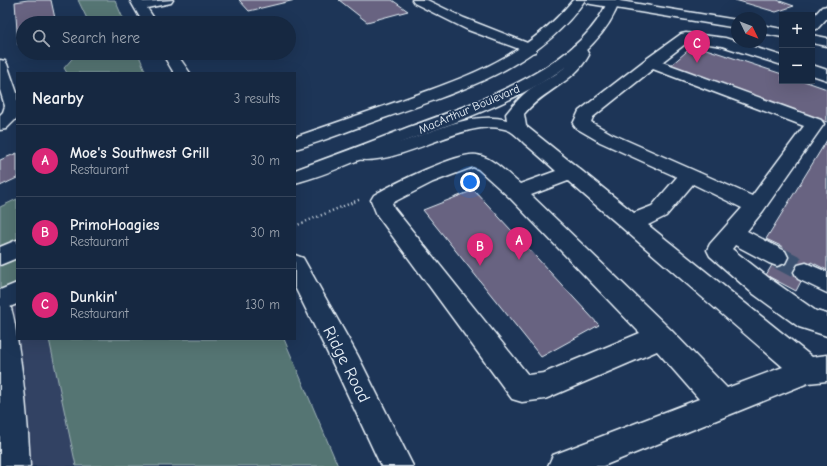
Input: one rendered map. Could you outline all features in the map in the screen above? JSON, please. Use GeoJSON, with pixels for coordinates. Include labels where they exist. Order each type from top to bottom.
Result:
{"type":"FeatureCollection","features":[{"type":"Feature","properties":{"kind":"main road"},"geometry":{"type":"LineString","coordinates":[[146,16],[138,3],[167,0]]}},
{"type":"Feature","properties":{"kind":"main road"},"geometry":{"type":"LineString","coordinates":[[418,0],[444,15],[530,49]]}},
{"type":"Feature","properties":{"kind":"main road","name":"MacArthur Boulevard"},"geometry":{"type":"LineString","coordinates":[[296,143],[456,86],[498,68],[530,49],[554,30],[570,14],[579,0]]}},
{"type":"Feature","properties":{"kind":"main road"},"geometry":{"type":"LineString","coordinates":[[591,0],[614,2],[731,23]]}},
{"type":"Feature","properties":{"kind":"main road","name":"MacArthur Boulevard"},"geometry":{"type":"LineString","coordinates":[[296,177],[484,105],[523,86],[564,62],[589,40],[604,21],[614,2]]}},
{"type":"Feature","properties":{"kind":"main road"},"geometry":{"type":"LineString","coordinates":[[815,23],[827,10]]}},
{"type":"Feature","properties":{"kind":"main road"},"geometry":{"type":"LineString","coordinates":[[767,30],[779,32]]}},
{"type":"Feature","properties":{"kind":"main road"},"geometry":{"type":"LineString","coordinates":[[756,206],[606,138],[582,124],[585,115],[650,63],[686,37],[703,38],[724,42],[779,60]]}},
{"type":"Feature","properties":{"kind":"main road"},"geometry":{"type":"LineString","coordinates":[[815,40],[827,42]]}},
{"type":"Feature","properties":{"kind":"main road"},"geometry":{"type":"LineString","coordinates":[[517,128],[515,114],[536,92],[557,81],[579,63],[582,56],[579,49]]}},
{"type":"Feature","properties":{"kind":"main road"},"geometry":{"type":"LineString","coordinates":[[174,60],[181,72]]}},
{"type":"Feature","properties":{"kind":"main road"},"geometry":{"type":"LineString","coordinates":[[650,63],[815,124],[756,206],[718,250],[760,285],[808,319],[827,324]]}},
{"type":"Feature","properties":{"kind":"main road"},"geometry":{"type":"LineString","coordinates":[[0,64],[14,106],[11,114],[0,125]]}},
{"type":"Feature","properties":{"kind":"main road"},"geometry":{"type":"LineString","coordinates":[[815,71],[827,75]]}},
{"type":"Feature","properties":{"kind":"main road"},"geometry":{"type":"LineString","coordinates":[[357,154],[390,151],[471,124],[487,122],[506,123],[517,128],[632,223],[817,369]]}},
{"type":"Feature","properties":{"kind":"main road"},"geometry":{"type":"LineString","coordinates":[[661,337],[545,386],[522,389],[384,210],[381,200],[393,193],[458,164],[475,160],[485,165],[517,193],[661,337],[722,403]]}},
{"type":"Feature","properties":{"kind":"main road"},"geometry":{"type":"LineString","coordinates":[[517,193],[570,173]]}},
{"type":"Feature","properties":{"kind":"main road"},"geometry":{"type":"LineString","coordinates":[[632,223],[659,211],[690,175]]}},
{"type":"Feature","properties":{"kind":"main road"},"geometry":{"type":"LineString","coordinates":[[732,232],[777,256]]}},
{"type":"Feature","properties":{"kind":"main road"},"geometry":{"type":"LineString","coordinates":[[0,256],[16,249]]}},
{"type":"Feature","properties":{"kind":"main road","name":"Ridge Road"},"geometry":{"type":"LineString","coordinates":[[296,266],[348,365],[397,466]]}},
{"type":"Feature","properties":{"kind":"main road"},"geometry":{"type":"LineString","coordinates":[[806,272],[827,282]]}},
{"type":"Feature","properties":{"kind":"main road"},"geometry":{"type":"LineString","coordinates":[[0,301],[16,293]]}},
{"type":"Feature","properties":{"kind":"main road"},"geometry":{"type":"LineString","coordinates":[[0,310],[3,360],[13,431],[14,466]]}},
{"type":"Feature","properties":{"kind":"main road"},"geometry":{"type":"LineString","coordinates":[[564,466],[722,403],[817,369]]}},
{"type":"Feature","properties":{"kind":"path"},"geometry":{"type":"LineString","coordinates":[[296,226],[367,197],[381,200]]}},
{"type":"Feature","properties":{"kind":"shaded area"},"geometry":{"type":"Polygon","coordinates":[[[16,264],[16,340],[94,340],[115,466],[0,466],[0,272],[16,264]]]}},
{"type":"Feature","properties":{"kind":"green space"},"geometry":{"type":"Polygon","coordinates":[[[78,0],[115,0],[122,16],[86,16],[78,0]]]}},
{"type":"Feature","properties":{"kind":"green space"},"geometry":{"type":"Polygon","coordinates":[[[71,60],[141,60],[146,72],[66,72],[64,68],[71,60]]]}},
{"type":"Feature","properties":{"kind":"green space"},"geometry":{"type":"Polygon","coordinates":[[[16,199],[16,300],[0,303],[0,207],[16,199]]]}},
{"type":"Feature","properties":{"kind":"green space"},"geometry":{"type":"Polygon","coordinates":[[[49,340],[284,340],[338,466],[76,466],[49,340]]]}},
{"type":"Feature","properties":{"kind":"building"},"geometry":{"type":"Polygon","coordinates":[[[28,0],[51,0],[54,16],[16,16],[15,2],[28,0]]]}},
{"type":"Feature","properties":{"kind":"building"},"geometry":{"type":"Polygon","coordinates":[[[239,0],[295,0],[249,11],[239,0]]]}},
{"type":"Feature","properties":{"kind":"building"},"geometry":{"type":"Polygon","coordinates":[[[339,0],[392,0],[408,11],[367,22],[339,0]]]}},
{"type":"Feature","properties":{"kind":"building"},"geometry":{"type":"Polygon","coordinates":[[[735,0],[777,0],[794,6],[776,12],[735,0]]]}},
{"type":"Feature","properties":{"kind":"building"},"geometry":{"type":"Polygon","coordinates":[[[694,45],[779,73],[779,84],[813,84],[827,89],[827,122],[670,66],[694,45]]]}},
{"type":"Feature","properties":{"kind":"building"},"geometry":{"type":"Polygon","coordinates":[[[827,140],[827,270],[811,262],[796,291],[766,275],[783,247],[766,239],[827,140]]]}},
{"type":"Feature","properties":{"kind":"building"},"geometry":{"type":"Polygon","coordinates":[[[16,153],[16,178],[0,186],[0,160],[16,153]]]}},
{"type":"Feature","properties":{"kind":"building"},"geometry":{"type":"Polygon","coordinates":[[[474,190],[599,325],[541,357],[423,210],[474,190]]]}},
{"type":"Feature","properties":{"kind":"tunnel"},"geometry":{"type":"LineString","coordinates":[[777,257],[806,272]]}},
{"type":"Feature","properties":{"kind":"place","name":"Dunkin'"},"geometry":{"type":"Point","coordinates":[697,63]}},
{"type":"Feature","properties":{"kind":"place","name":"Moe's Southwest Grill"},"geometry":{"type":"Point","coordinates":[519,260]}},
{"type":"Feature","properties":{"kind":"place","name":"PrimoHoagies"},"geometry":{"type":"Point","coordinates":[480,266]}}]}
